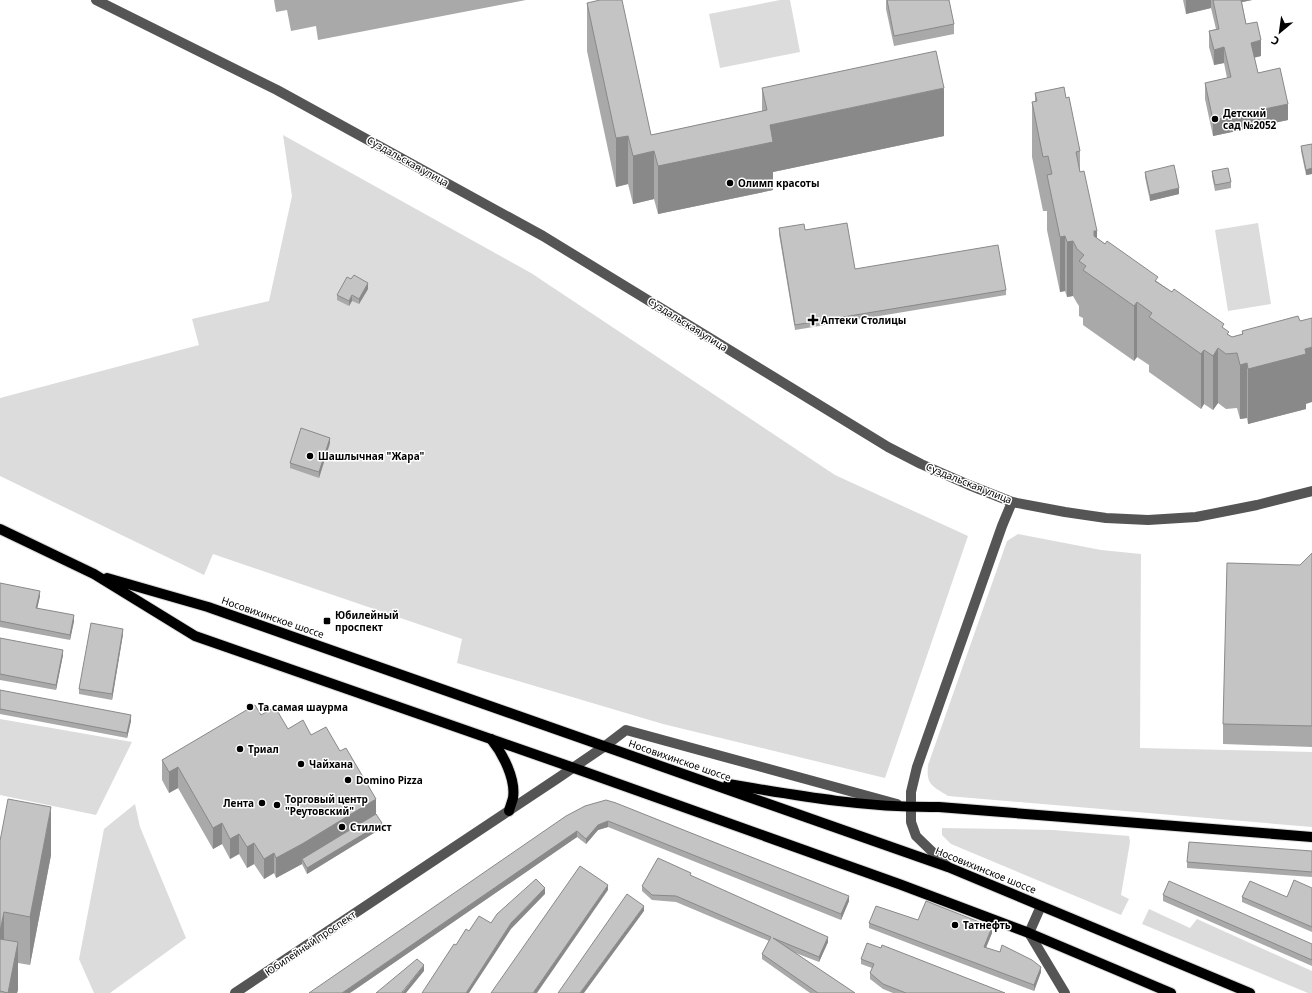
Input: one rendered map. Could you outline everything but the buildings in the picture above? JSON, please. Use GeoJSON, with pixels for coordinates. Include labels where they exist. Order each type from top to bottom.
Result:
{"type":"FeatureCollection","features":[{"type":"Feature","properties":{"kind":"main road","name":"Носовихинское шоссе"},"geometry":{"type":"LineString","coordinates":[[0,529],[94,574],[196,636],[892,881],[1029,933],[1171,993]]}},
{"type":"Feature","properties":{"kind":"main road","name":"Носовихинское шоссе"},"geometry":{"type":"LineString","coordinates":[[94,574],[208,608],[948,867],[1250,993]]}},
{"type":"Feature","properties":{"kind":"main road"},"geometry":{"type":"LineString","coordinates":[[491,739],[498,748],[508,768],[513,787],[513,798],[509,811]]}},
{"type":"Feature","properties":{"kind":"main road"},"geometry":{"type":"LineString","coordinates":[[700,780],[830,801],[911,808],[946,808],[1312,838]]}},
{"type":"Feature","properties":{"kind":"street","name":"Суздальская улица"},"geometry":{"type":"LineString","coordinates":[[96,0],[278,90],[543,236],[892,449],[921,464],[969,485],[1012,502],[1106,518],[1148,520],[1196,517],[1257,505],[1312,491]]}},
{"type":"Feature","properties":{"kind":"street"},"geometry":{"type":"LineString","coordinates":[[948,867],[916,836],[911,822],[911,792],[917,767],[1002,526],[1012,502]]}},
{"type":"Feature","properties":{"kind":"street","name":"Юбилейный проспект"},"geometry":{"type":"LineString","coordinates":[[235,993],[574,768],[626,730],[911,808]]}},
{"type":"Feature","properties":{"kind":"street"},"geometry":{"type":"LineString","coordinates":[[1041,906],[1029,933],[1065,993]]}},
{"type":"Feature","properties":{"kind":"shaded area"},"geometry":{"type":"Polygon","coordinates":[[[780,0],[790,0],[800,52],[720,68],[709,14],[780,0]]]}},
{"type":"Feature","properties":{"kind":"shaded area"},"geometry":{"type":"Polygon","coordinates":[[[283,135],[531,273],[835,475],[968,536],[885,778],[663,724],[457,663],[462,639],[213,554],[204,575],[0,476],[0,398],[199,345],[192,319],[269,301],[292,196],[283,135]]]}},
{"type":"Feature","properties":{"kind":"shaded area"},"geometry":{"type":"Polygon","coordinates":[[[1258,223],[1271,304],[1228,311],[1215,230],[1258,223]]]}},
{"type":"Feature","properties":{"kind":"shaded area"},"geometry":{"type":"Polygon","coordinates":[[[1018,534],[1101,550],[1141,554],[1140,748],[1312,752],[1312,827],[948,796],[934,787],[929,781],[928,765],[1007,541],[1018,534]]]}},
{"type":"Feature","properties":{"kind":"shaded area"},"geometry":{"type":"Polygon","coordinates":[[[0,719],[132,742],[96,815],[0,795],[0,719]]]}},
{"type":"Feature","properties":{"kind":"shaded area"},"geometry":{"type":"Polygon","coordinates":[[[135,804],[140,827],[186,938],[110,993],[94,993],[79,959],[104,829],[135,804]]]}},
{"type":"Feature","properties":{"kind":"shaded area"},"geometry":{"type":"Polygon","coordinates":[[[942,828],[1053,830],[1129,836],[1130,842],[1121,895],[1129,899],[1121,915],[951,844],[942,835],[942,828]]]}},
{"type":"Feature","properties":{"kind":"shaded area"},"geometry":{"type":"Polygon","coordinates":[[[1149,909],[1190,928],[1197,919],[1312,971],[1312,993],[1308,993],[1142,924],[1149,909]]]}},
{"type":"Feature","properties":{"kind":"place","name":"Детский сад №2052"},"geometry":{"type":"Point","coordinates":[1215,119]}},
{"type":"Feature","properties":{"kind":"place","name":"Олимп красоты"},"geometry":{"type":"Point","coordinates":[730,183]}},
{"type":"Feature","properties":{"kind":"place","name":"Аптеки Столицы"},"geometry":{"type":"Point","coordinates":[813,320]}},
{"type":"Feature","properties":{"kind":"place","name":"Шашлычная \"Жара\""},"geometry":{"type":"Point","coordinates":[310,456]}},
{"type":"Feature","properties":{"kind":"place","name":"Юбилейный проспект"},"geometry":{"type":"Point","coordinates":[327,621]}},
{"type":"Feature","properties":{"kind":"place","name":"Та самая шаурма"},"geometry":{"type":"Point","coordinates":[250,707]}},
{"type":"Feature","properties":{"kind":"place","name":"Триал"},"geometry":{"type":"Point","coordinates":[240,749]}},
{"type":"Feature","properties":{"kind":"place","name":"Чайхана"},"geometry":{"type":"Point","coordinates":[301,764]}},
{"type":"Feature","properties":{"kind":"place","name":"Domino Pizza"},"geometry":{"type":"Point","coordinates":[348,780]}},
{"type":"Feature","properties":{"kind":"place","name":"Лента"},"geometry":{"type":"Point","coordinates":[262,803]}},
{"type":"Feature","properties":{"kind":"place","name":"Торговый центр \"Реутовский\""},"geometry":{"type":"Point","coordinates":[277,805]}},
{"type":"Feature","properties":{"kind":"place","name":"Стилист"},"geometry":{"type":"Point","coordinates":[342,827]}},
{"type":"Feature","properties":{"kind":"place","name":"Татнефть"},"geometry":{"type":"Point","coordinates":[955,925]}}]}
